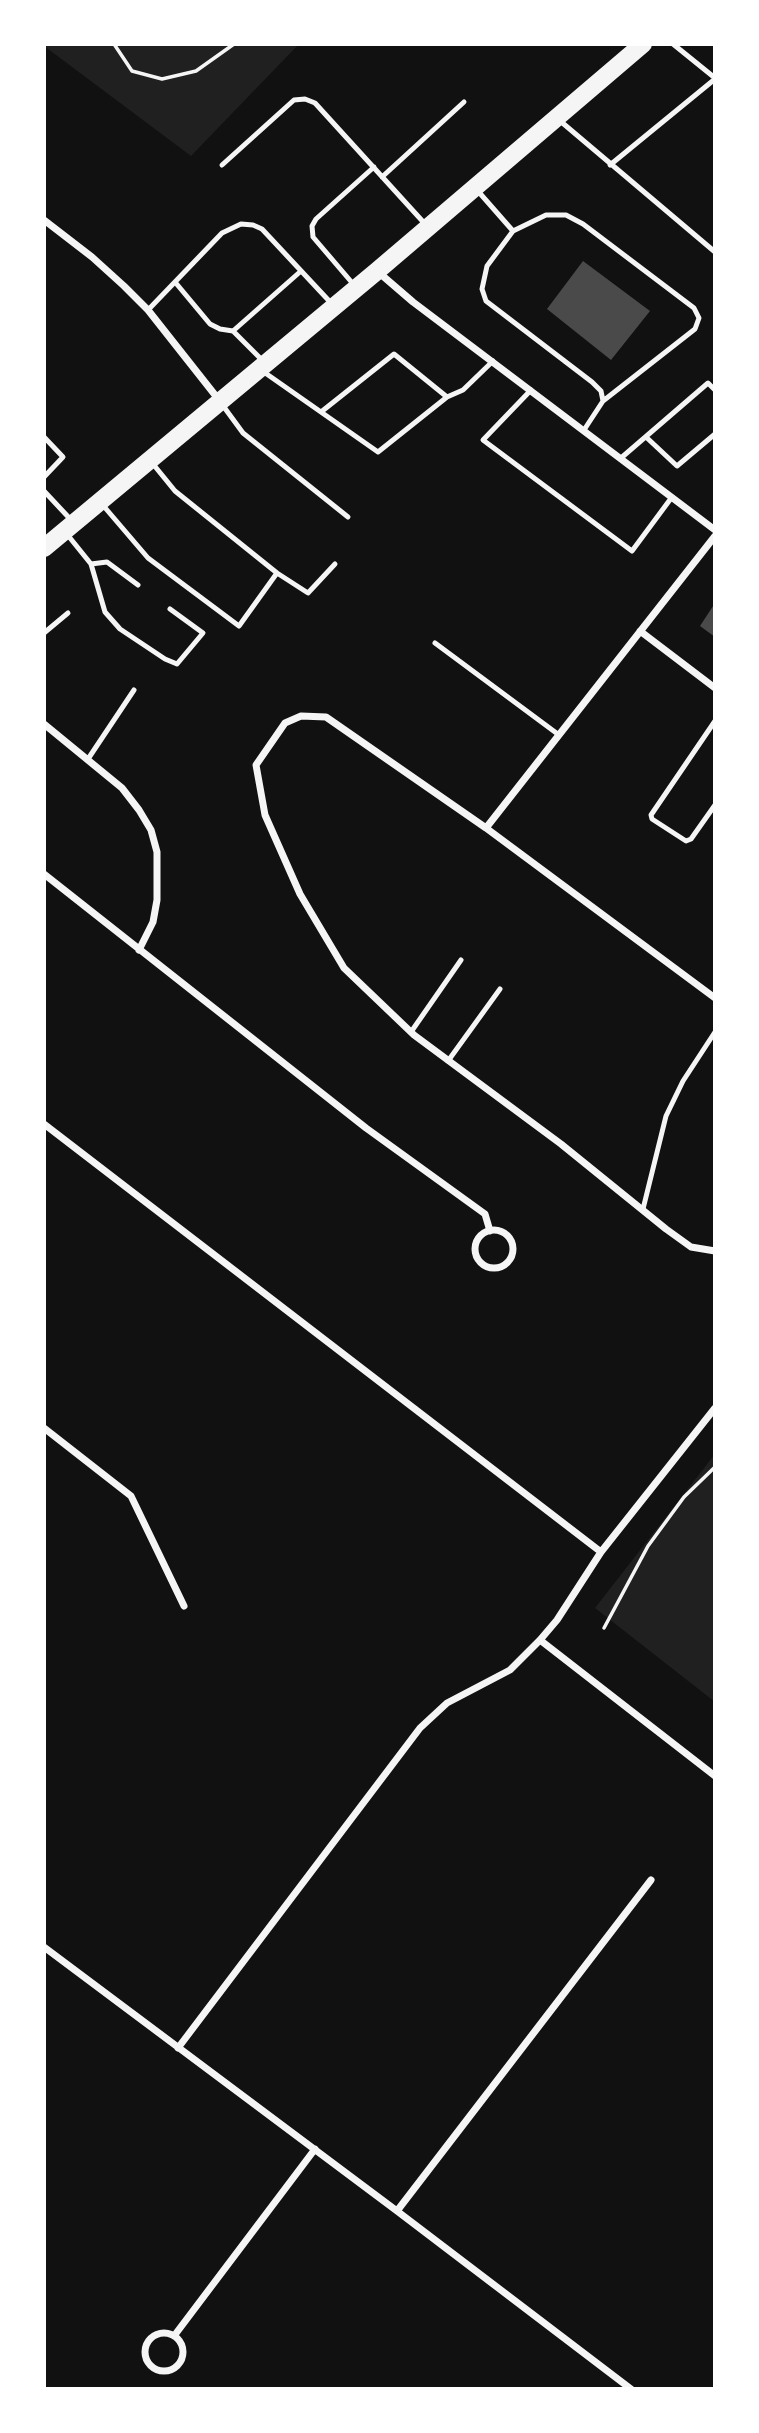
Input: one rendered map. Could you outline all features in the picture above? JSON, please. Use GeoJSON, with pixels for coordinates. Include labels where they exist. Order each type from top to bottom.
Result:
{"type":"FeatureCollection","features":[{"type":"Feature","properties":{"kind":"main road"},"geometry":{"type":"LineString","coordinates":[[44,548],[377,271],[642,44]]}},
{"type":"Feature","properties":{"kind":"street"},"geometry":{"type":"LineString","coordinates":[[44,220],[92,257],[148,310],[220,401]]}},
{"type":"Feature","properties":{"kind":"street"},"geometry":{"type":"LineString","coordinates":[[377,271],[413,302],[715,530]]}},
{"type":"Feature","properties":{"kind":"street"},"geometry":{"type":"LineString","coordinates":[[486,828],[715,536]]}},
{"type":"Feature","properties":{"kind":"street"},"geometry":{"type":"LineString","coordinates":[[640,631],[715,688]]}},
{"type":"Feature","properties":{"kind":"street"},"geometry":{"type":"LineString","coordinates":[[715,998],[486,828],[326,717],[301,716],[285,723],[256,765],[265,815],[300,894],[344,968],[411,1032],[561,1144],[666,1229],[691,1247],[715,1251]]}},
{"type":"Feature","properties":{"kind":"street"},"geometry":{"type":"LineString","coordinates":[[44,724],[122,788],[151,830],[157,852],[158,900],[153,922],[139,950]]}},
{"type":"Feature","properties":{"kind":"street"},"geometry":{"type":"LineString","coordinates":[[44,874],[366,1128],[485,1214],[490,1231]]}},
{"type":"Feature","properties":{"kind":"street"},"geometry":{"type":"LineString","coordinates":[[44,1124],[601,1552]]}},
{"type":"Feature","properties":{"kind":"street"},"geometry":{"type":"LineString","coordinates":[[490,1231],[505,1234],[513,1246],[510,1260],[498,1268],[483,1265],[475,1253],[478,1239],[490,1231]]}},
{"type":"Feature","properties":{"kind":"street"},"geometry":{"type":"LineString","coordinates":[[178,2048],[420,1728],[447,1703],[510,1671],[540,1640],[557,1620],[601,1552],[715,1408]]}},
{"type":"Feature","properties":{"kind":"street"},"geometry":{"type":"LineString","coordinates":[[44,1428],[131,1496],[184,1606]]}},
{"type":"Feature","properties":{"kind":"street"},"geometry":{"type":"LineString","coordinates":[[540,1640],[715,1776]]}},
{"type":"Feature","properties":{"kind":"street"},"geometry":{"type":"LineString","coordinates":[[397,2211],[651,1880]]}},
{"type":"Feature","properties":{"kind":"street"},"geometry":{"type":"LineString","coordinates":[[44,1947],[631,2389]]}},
{"type":"Feature","properties":{"kind":"street"},"geometry":{"type":"LineString","coordinates":[[174,2336],[315,2149]]}},
{"type":"Feature","properties":{"kind":"street"},"geometry":{"type":"LineString","coordinates":[[159,2333],[174,2336],[182,2348],[180,2362],[168,2370],[154,2368],[145,2356],[148,2342],[159,2333]]}},
{"type":"Feature","properties":{"kind":"lane"},"geometry":{"type":"LineString","coordinates":[[610,165],[715,79],[673,44]]}},
{"type":"Feature","properties":{"kind":"lane"},"geometry":{"type":"LineString","coordinates":[[222,165],[294,100],[305,99],[315,103],[428,227]]}},
{"type":"Feature","properties":{"kind":"lane"},"geometry":{"type":"LineString","coordinates":[[382,177],[464,102]]}},
{"type":"Feature","properties":{"kind":"lane"},"geometry":{"type":"LineString","coordinates":[[556,118],[715,252]]}},
{"type":"Feature","properties":{"kind":"lane"},"geometry":{"type":"LineString","coordinates":[[356,288],[313,237],[312,226],[316,219],[374,167]]}},
{"type":"Feature","properties":{"kind":"lane"},"geometry":{"type":"LineString","coordinates":[[475,187],[513,231]]}},
{"type":"Feature","properties":{"kind":"lane"},"geometry":{"type":"LineString","coordinates":[[583,430],[603,401],[695,328],[699,318],[694,308],[583,224],[566,215],[546,215],[513,231],[487,266],[482,289],[486,301],[593,382],[601,391],[603,401]]}},
{"type":"Feature","properties":{"kind":"lane"},"geometry":{"type":"LineString","coordinates":[[148,310],[222,233],[241,224],[262,229],[334,306]]}},
{"type":"Feature","properties":{"kind":"lane"},"geometry":{"type":"LineString","coordinates":[[233,331],[301,271]]}},
{"type":"Feature","properties":{"kind":"lane"},"geometry":{"type":"LineString","coordinates":[[175,282],[210,324],[233,331],[262,365],[321,412],[378,452],[447,397],[463,390],[493,361]]}},
{"type":"Feature","properties":{"kind":"lane"},"geometry":{"type":"LineString","coordinates":[[321,412],[394,354],[447,397]]}},
{"type":"Feature","properties":{"kind":"lane"},"geometry":{"type":"LineString","coordinates":[[621,458],[708,383],[715,390]]}},
{"type":"Feature","properties":{"kind":"lane"},"geometry":{"type":"LineString","coordinates":[[531,390],[483,440],[632,551],[671,497]]}},
{"type":"Feature","properties":{"kind":"lane"},"geometry":{"type":"LineString","coordinates":[[220,401],[243,433],[348,517]]}},
{"type":"Feature","properties":{"kind":"lane"},"geometry":{"type":"LineString","coordinates":[[646,437],[677,466],[715,433]]}},
{"type":"Feature","properties":{"kind":"lane"},"geometry":{"type":"LineString","coordinates":[[44,437],[63,457],[44,477]]}},
{"type":"Feature","properties":{"kind":"lane"},"geometry":{"type":"LineString","coordinates":[[149,459],[175,491],[277,573],[308,593],[335,564]]}},
{"type":"Feature","properties":{"kind":"lane"},"geometry":{"type":"LineString","coordinates":[[44,491],[91,564],[105,612],[120,629],[177,664],[203,633],[170,609]]}},
{"type":"Feature","properties":{"kind":"lane"},"geometry":{"type":"LineString","coordinates":[[99,501],[148,558],[239,626],[277,573]]}},
{"type":"Feature","properties":{"kind":"lane"},"geometry":{"type":"LineString","coordinates":[[91,564],[107,562],[138,585]]}},
{"type":"Feature","properties":{"kind":"lane"},"geometry":{"type":"LineString","coordinates":[[44,633],[68,613]]}},
{"type":"Feature","properties":{"kind":"lane"},"geometry":{"type":"LineString","coordinates":[[435,643],[559,735]]}},
{"type":"Feature","properties":{"kind":"lane"},"geometry":{"type":"LineString","coordinates":[[88,759],[134,690]]}},
{"type":"Feature","properties":{"kind":"lane"},"geometry":{"type":"LineString","coordinates":[[715,722],[651,815],[652,819],[686,841],[691,839],[715,805]]}},
{"type":"Feature","properties":{"kind":"lane"},"geometry":{"type":"LineString","coordinates":[[411,1032],[461,960]]}},
{"type":"Feature","properties":{"kind":"lane"},"geometry":{"type":"LineString","coordinates":[[448,1061],[500,989]]}},
{"type":"Feature","properties":{"kind":"lane"},"geometry":{"type":"LineString","coordinates":[[643,1209],[666,1116],[683,1081],[715,1032]]}},
{"type":"Feature","properties":{"kind":"path"},"geometry":{"type":"LineString","coordinates":[[114,44],[132,71],[162,79],[196,71],[234,44]]}},
{"type":"Feature","properties":{"kind":"path"},"geometry":{"type":"LineString","coordinates":[[604,1628],[648,1546],[684,1497],[715,1467]]}},
{"type":"Feature","properties":{"kind":"shaded area"},"geometry":{"type":"Polygon","coordinates":[[[44,44],[299,44],[191,156],[44,44]]]}},
{"type":"Feature","properties":{"kind":"shaded area"},"geometry":{"type":"Polygon","coordinates":[[[715,1454],[715,1702],[595,1608],[715,1454]]]}},
{"type":"Feature","properties":{"kind":"building"},"geometry":{"type":"Polygon","coordinates":[[[583,261],[650,311],[611,360],[547,309],[583,261]]]}},
{"type":"Feature","properties":{"kind":"building"},"geometry":{"type":"Polygon","coordinates":[[[715,603],[715,637],[700,626],[715,603]]]}}]}
